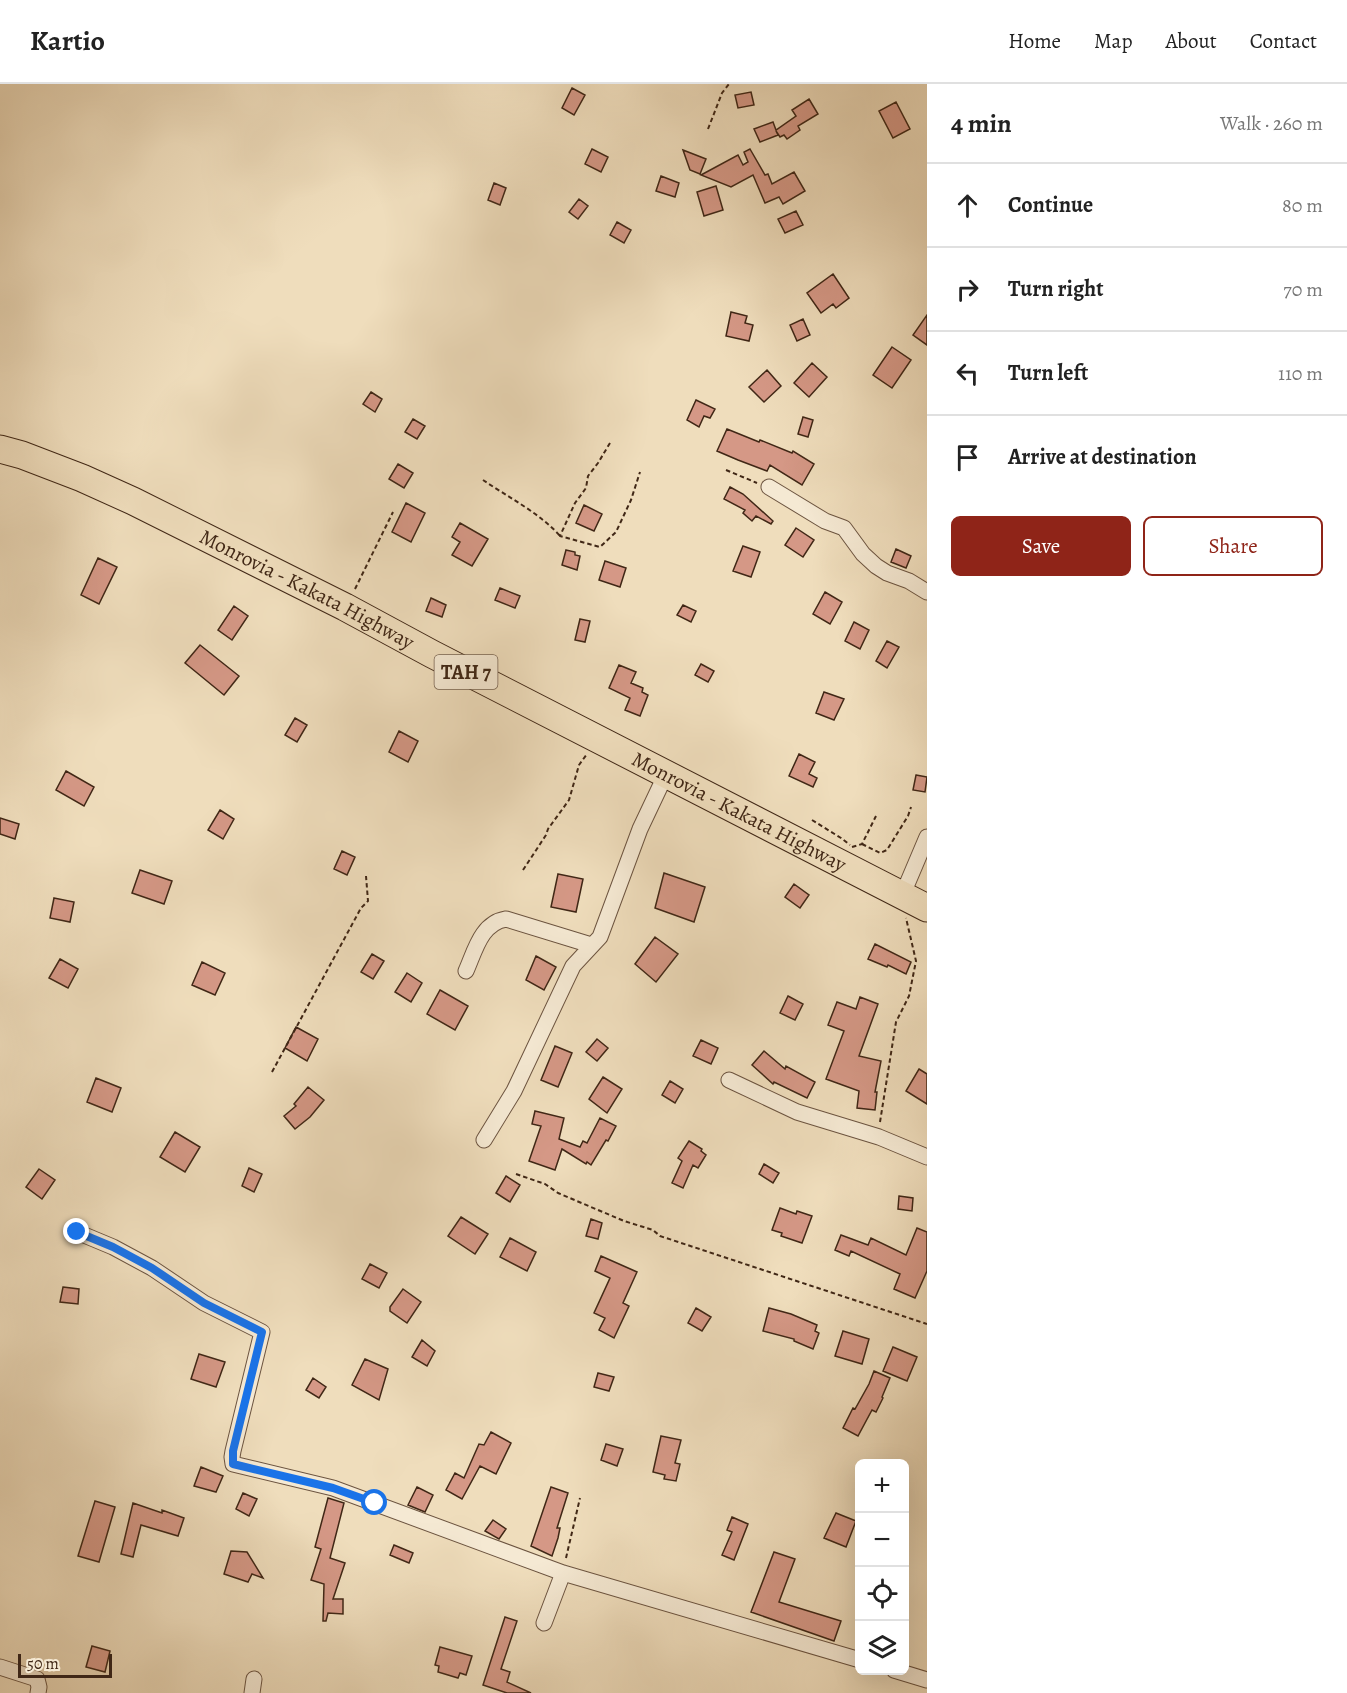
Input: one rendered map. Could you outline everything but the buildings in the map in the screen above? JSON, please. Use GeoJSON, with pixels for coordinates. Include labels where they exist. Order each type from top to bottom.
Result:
{"type":"FeatureCollection","features":[{"type":"Feature","properties":{"kind":"highway","name":"Monrovia - Kakata Highway"},"geometry":{"type":"LineString","coordinates":[[0,449],[92,482],[345,607],[927,908]]}},
{"type":"Feature","properties":{"kind":"street"},"geometry":{"type":"LineString","coordinates":[[768,487],[825,521],[844,528],[863,555],[876,566],[927,592]]}},
{"type":"Feature","properties":{"kind":"street"},"geometry":{"type":"LineString","coordinates":[[484,1140],[514,1091],[573,966],[600,937],[640,829],[666,774]]}},
{"type":"Feature","properties":{"kind":"street"},"geometry":{"type":"LineString","coordinates":[[902,896],[927,837]]}},
{"type":"Feature","properties":{"kind":"street"},"geometry":{"type":"LineString","coordinates":[[466,971],[486,928],[497,921],[506,919],[591,945]]}},
{"type":"Feature","properties":{"kind":"street"},"geometry":{"type":"LineString","coordinates":[[729,1080],[797,1112],[879,1137],[927,1156]]}},
{"type":"Feature","properties":{"kind":"street"},"geometry":{"type":"LineString","coordinates":[[77,1232],[152,1268],[204,1303],[262,1332],[233,1451],[233,1464],[333,1488],[563,1573],[855,1659]]}},
{"type":"Feature","properties":{"kind":"street"},"geometry":{"type":"LineString","coordinates":[[544,1623],[563,1573]]}},
{"type":"Feature","properties":{"kind":"street"},"geometry":{"type":"LineString","coordinates":[[0,1666],[37,1679],[38,1693]]}},
{"type":"Feature","properties":{"kind":"street"},"geometry":{"type":"LineString","coordinates":[[909,1675],[927,1680]]}},
{"type":"Feature","properties":{"kind":"path"},"geometry":{"type":"LineString","coordinates":[[708,129],[722,93],[729,84]]}},
{"type":"Feature","properties":{"kind":"path"},"geometry":{"type":"LineString","coordinates":[[560,536],[575,503],[586,488],[588,476],[609,442]]}},
{"type":"Feature","properties":{"kind":"path"},"geometry":{"type":"LineString","coordinates":[[726,470],[768,487]]}},
{"type":"Feature","properties":{"kind":"path"},"geometry":{"type":"LineString","coordinates":[[483,480],[537,515],[560,536],[600,547],[616,532],[631,500],[640,472]]}},
{"type":"Feature","properties":{"kind":"path"},"geometry":{"type":"LineString","coordinates":[[345,607],[393,512]]}},
{"type":"Feature","properties":{"kind":"path"},"geometry":{"type":"LineString","coordinates":[[522,870],[569,800],[579,765],[597,739]]}},
{"type":"Feature","properties":{"kind":"path"},"geometry":{"type":"LineString","coordinates":[[861,844],[880,853],[887,850],[911,807]]}},
{"type":"Feature","properties":{"kind":"path"},"geometry":{"type":"LineString","coordinates":[[852,847],[861,844],[876,816]]}},
{"type":"Feature","properties":{"kind":"path"},"geometry":{"type":"LineString","coordinates":[[272,1072],[361,908],[368,901],[366,876]]}},
{"type":"Feature","properties":{"kind":"path"},"geometry":{"type":"LineString","coordinates":[[879,1137],[885,1083],[896,1022],[909,996],[916,960],[902,896]]}},
{"type":"Feature","properties":{"kind":"path"},"geometry":{"type":"LineString","coordinates":[[516,1174],[545,1184],[558,1193],[624,1221],[653,1230],[660,1236],[927,1324]]}},
{"type":"Feature","properties":{"kind":"path"},"geometry":{"type":"LineString","coordinates":[[563,1573],[580,1498]]}},
{"type":"Feature","properties":{"kind":"route"},"geometry":{"type":"LineString","coordinates":[[77,1232],[113,1247],[152,1268],[204,1303],[262,1332],[233,1451],[233,1464],[333,1488],[375,1503]]}}]}
